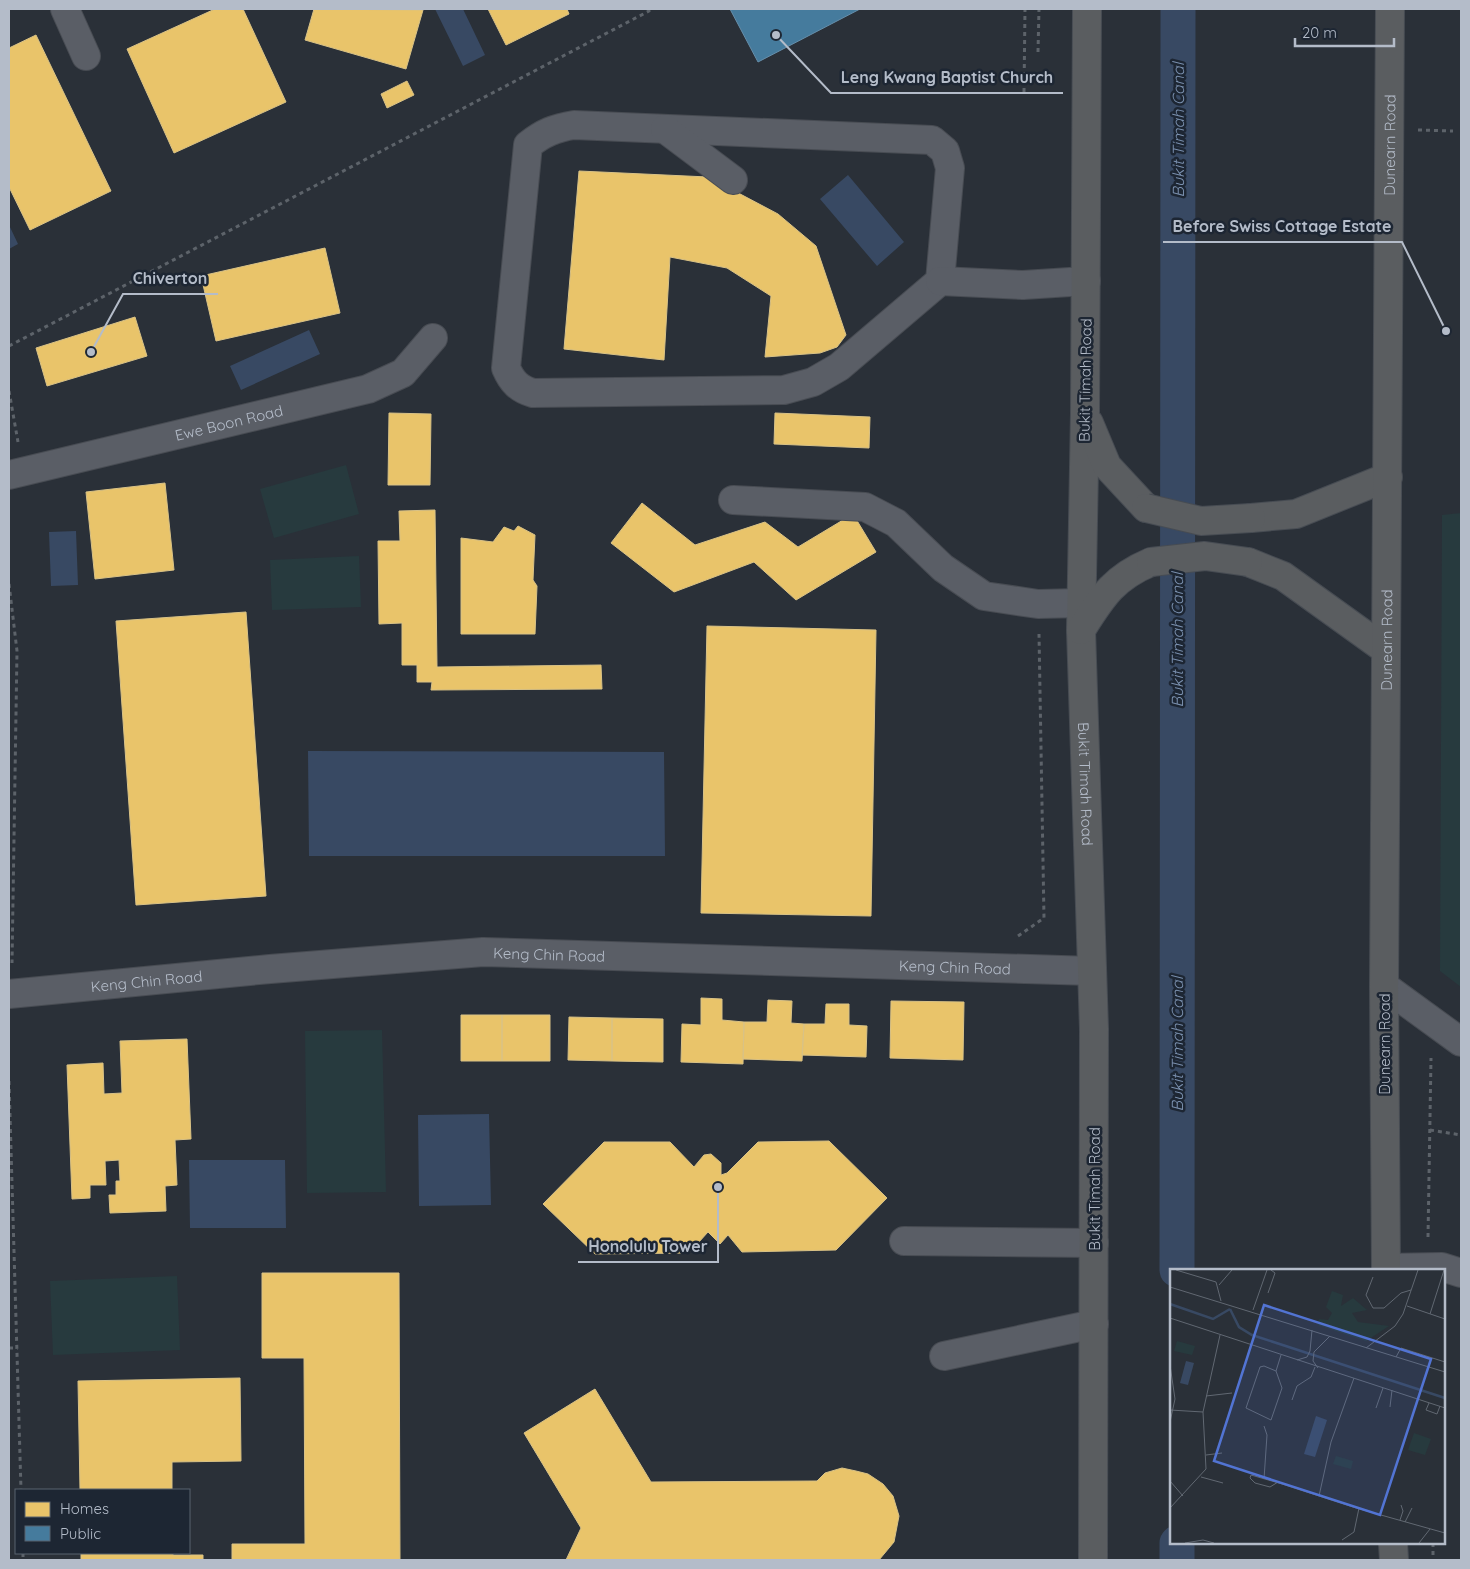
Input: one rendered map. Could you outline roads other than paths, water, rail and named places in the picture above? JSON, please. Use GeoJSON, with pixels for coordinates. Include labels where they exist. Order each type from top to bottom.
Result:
{"type":"FeatureCollection","features":[{"type":"Feature","properties":{"kind":"highway","name":"Bukit Timah Road"},"geometry":{"type":"LineString","coordinates":[[1087,9],[1085,413],[1080,630],[1092,971],[1094,1243],[1093,1560]]}},
{"type":"Feature","properties":{"kind":"highway","name":"Dunearn Road"},"geometry":{"type":"LineString","coordinates":[[1386,1269],[1384,986],[1390,9]]}},
{"type":"Feature","properties":{"kind":"highway"},"geometry":{"type":"LineString","coordinates":[[1085,413],[1107,466],[1146,508],[1201,521],[1296,514],[1388,477]]}},
{"type":"Feature","properties":{"kind":"highway"},"geometry":{"type":"LineString","coordinates":[[1080,630],[1105,593],[1130,571],[1151,562],[1204,556],[1248,562],[1283,576],[1386,650]]}},
{"type":"Feature","properties":{"kind":"highway"},"geometry":{"type":"LineString","coordinates":[[1393,1544],[1394,1560]]}},
{"type":"Feature","properties":{"kind":"street"},"geometry":{"type":"LineString","coordinates":[[65,9],[86,56]]}},
{"type":"Feature","properties":{"kind":"street"},"geometry":{"type":"LineString","coordinates":[[940,281],[950,168],[945,151],[932,140],[574,125],[557,128],[541,134],[528,145],[506,368],[516,385],[533,393],[784,390],[813,382],[839,367],[940,281],[1024,285],[1086,281]]}},
{"type":"Feature","properties":{"kind":"street"},"geometry":{"type":"LineString","coordinates":[[665,129],[732,180]]}},
{"type":"Feature","properties":{"kind":"street","name":"Ewe Boon Road"},"geometry":{"type":"LineString","coordinates":[[9,475],[368,389],[403,373],[433,338]]}},
{"type":"Feature","properties":{"kind":"street"},"geometry":{"type":"LineString","coordinates":[[733,500],[865,507],[896,523],[944,568],[984,596],[1038,604],[1081,603]]}},
{"type":"Feature","properties":{"kind":"street","name":"Keng Chin Road"},"geometry":{"type":"LineString","coordinates":[[9,994],[260,970],[482,952],[1092,971]]}},
{"type":"Feature","properties":{"kind":"street"},"geometry":{"type":"LineString","coordinates":[[1384,986],[1431,1018],[1461,1042]]}},
{"type":"Feature","properties":{"kind":"street"},"geometry":{"type":"LineString","coordinates":[[904,1241],[1094,1243]]}},
{"type":"Feature","properties":{"kind":"street"},"geometry":{"type":"LineString","coordinates":[[1386,1269],[1442,1267],[1461,1273]]}},
{"type":"Feature","properties":{"kind":"street"},"geometry":{"type":"LineString","coordinates":[[944,1356],[1094,1324]]}},
{"type":"Feature","properties":{"kind":"water"},"geometry":{"type":"Polygon","coordinates":[[[435,9],[463,9],[485,55],[463,66],[435,9]]]}},
{"type":"Feature","properties":{"kind":"water"},"geometry":{"type":"Polygon","coordinates":[[[848,175],[904,242],[877,266],[820,199],[848,175]]]}},
{"type":"Feature","properties":{"kind":"water"},"geometry":{"type":"Polygon","coordinates":[[[9,225],[18,244],[9,249],[9,225]]]}},
{"type":"Feature","properties":{"kind":"water"},"geometry":{"type":"Polygon","coordinates":[[[309,330],[320,354],[241,390],[230,366],[309,330]]]}},
{"type":"Feature","properties":{"kind":"water"},"geometry":{"type":"Polygon","coordinates":[[[76,531],[78,585],[51,586],[49,532],[76,531]]]}},
{"type":"Feature","properties":{"kind":"water"},"geometry":{"type":"Polygon","coordinates":[[[308,751],[664,752],[665,856],[309,856],[308,751]]]}},
{"type":"Feature","properties":{"kind":"water"},"geometry":{"type":"Polygon","coordinates":[[[489,1114],[491,1205],[419,1206],[418,1115],[489,1114]]]}},
{"type":"Feature","properties":{"kind":"water"},"geometry":{"type":"Polygon","coordinates":[[[189,1160],[285,1160],[286,1228],[190,1228],[189,1160]]]}},
{"type":"Feature","properties":{"kind":"waterway","name":"Bukit Timah Canal"},"geometry":{"type":"LineString","coordinates":[[1177,1269],[1178,9]]}},
{"type":"Feature","properties":{"kind":"waterway","name":"Bukit Timah Canal"},"geometry":{"type":"LineString","coordinates":[[1177,1544],[1177,1560]]}},
{"type":"Feature","properties":{"kind":"place","name":"Leng Kwang Baptist Church"},"geometry":{"type":"Point","coordinates":[776,35]}},
{"type":"Feature","properties":{"kind":"place","name":"Before Swiss Cottage Estate"},"geometry":{"type":"Point","coordinates":[1446,331]}},
{"type":"Feature","properties":{"kind":"place","name":"Chiverton"},"geometry":{"type":"Point","coordinates":[91,352]}},
{"type":"Feature","properties":{"kind":"place","name":"Honolulu Tower"},"geometry":{"type":"Point","coordinates":[718,1187]}}]}
